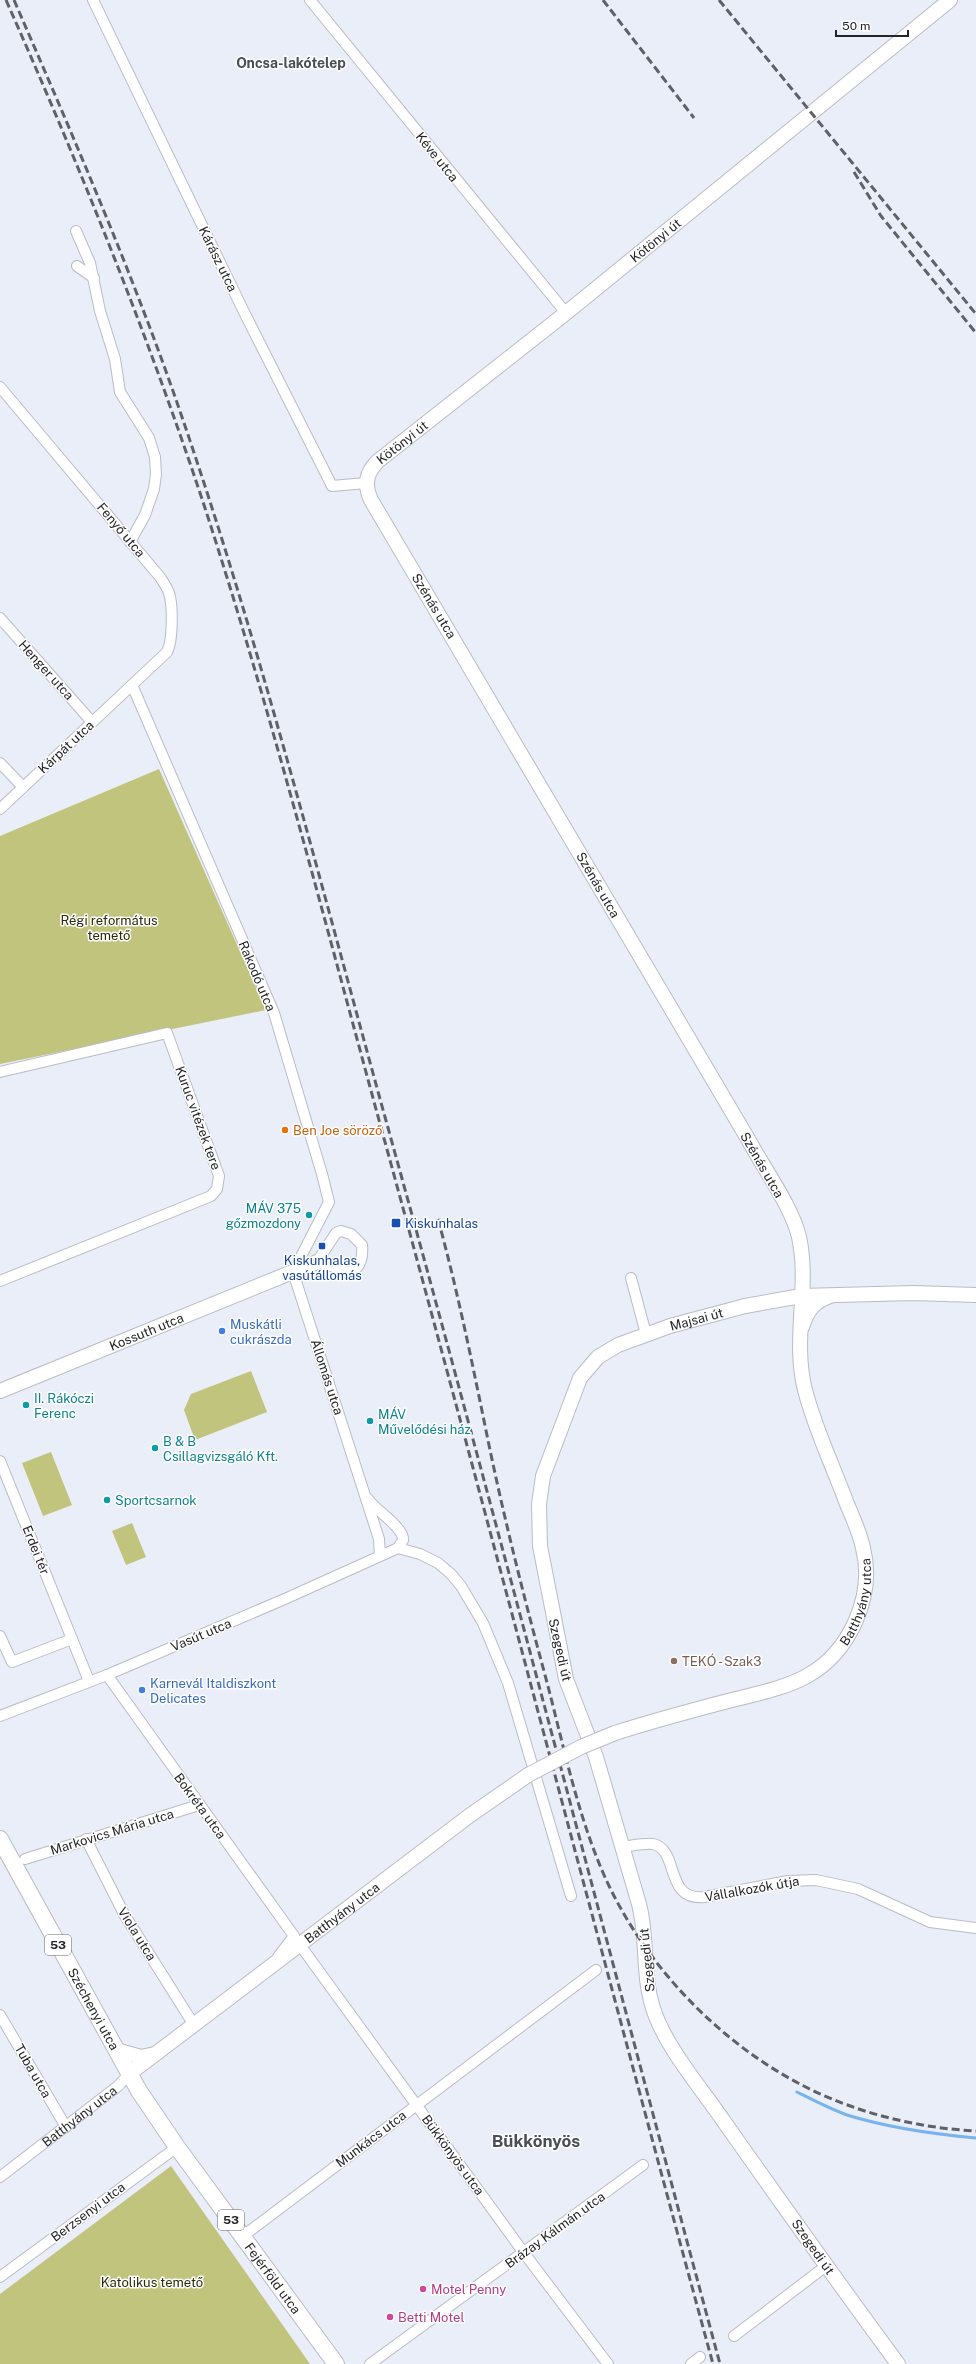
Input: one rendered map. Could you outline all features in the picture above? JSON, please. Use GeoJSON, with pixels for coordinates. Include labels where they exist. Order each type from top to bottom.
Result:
{"type":"FeatureCollection","features":[{"type":"Feature","properties":{"kind":"main road","name":"Kötönyi út"},"geometry":{"type":"LineString","coordinates":[[366,483],[369,472],[378,461],[566,313],[950,0]]}},
{"type":"Feature","properties":{"kind":"main road","name":"Szénás utca"},"geometry":{"type":"LineString","coordinates":[[366,483],[371,500],[668,1003],[792,1218],[800,1247],[802,1296]]}},
{"type":"Feature","properties":{"kind":"main road","name":"Kossuth utca"},"geometry":{"type":"LineString","coordinates":[[0,1391],[317,1262]]}},
{"type":"Feature","properties":{"kind":"main road","name":"Majsai út"},"geometry":{"type":"LineString","coordinates":[[539,1519],[543,1476],[580,1378],[598,1357],[618,1345],[646,1334],[738,1307],[802,1296],[913,1293],[976,1295]]}},
{"type":"Feature","properties":{"kind":"main road"},"geometry":{"type":"LineString","coordinates":[[799,1336],[805,1318],[811,1308],[820,1300],[832,1295]]}},
{"type":"Feature","properties":{"kind":"main road","name":"Batthyány utca"},"geometry":{"type":"LineString","coordinates":[[129,2074],[271,1966],[297,1940],[528,1775],[569,1752],[615,1733],[791,1683],[826,1662],[836,1652],[853,1627],[865,1590],[864,1551],[812,1414],[804,1384],[799,1336],[802,1296]]}},
{"type":"Feature","properties":{"kind":"main road","name":"Szegedi út"},"geometry":{"type":"LineString","coordinates":[[539,1519],[541,1552],[560,1660],[572,1697],[596,1757],[642,1916],[646,1977],[653,2009],[678,2054],[826,2266],[898,2364]]}},
{"type":"Feature","properties":{"kind":"main road","name":"Széchenyi utca"},"geometry":{"type":"LineString","coordinates":[[0,1839],[129,2074]]}},
{"type":"Feature","properties":{"kind":"main road","name":"Batthyány utca"},"geometry":{"type":"LineString","coordinates":[[116,2050],[141,2057],[157,2053]]}},
{"type":"Feature","properties":{"kind":"main road","name":"Fejérföld utca"},"geometry":{"type":"LineString","coordinates":[[129,2074],[176,2147],[336,2364]]}},
{"type":"Feature","properties":{"kind":"street","name":"Kárász utca"},"geometry":{"type":"LineString","coordinates":[[93,0],[237,298],[332,486],[366,483]]}},
{"type":"Feature","properties":{"kind":"street","name":"Kéve utca"},"geometry":{"type":"LineString","coordinates":[[310,0],[566,313]]}},
{"type":"Feature","properties":{"kind":"street"},"geometry":{"type":"LineString","coordinates":[[76,231],[90,263],[100,311],[115,359],[120,392],[149,438],[156,464],[154,488],[144,515],[130,542]]}},
{"type":"Feature","properties":{"kind":"street"},"geometry":{"type":"LineString","coordinates":[[77,266],[94,278]]}},
{"type":"Feature","properties":{"kind":"street","name":"Fenyő utca"},"geometry":{"type":"LineString","coordinates":[[0,387],[167,587],[171,602],[169,648],[132,685]]}},
{"type":"Feature","properties":{"kind":"street","name":"Henger utca"},"geometry":{"type":"LineString","coordinates":[[0,618],[92,722]]}},
{"type":"Feature","properties":{"kind":"street","name":"Kárpát utca"},"geometry":{"type":"LineString","coordinates":[[0,809],[132,685]]}},
{"type":"Feature","properties":{"kind":"street","name":"Rakodó utca"},"geometry":{"type":"LineString","coordinates":[[132,685],[274,1013],[328,1196],[327,1208],[292,1272]]}},
{"type":"Feature","properties":{"kind":"street"},"geometry":{"type":"LineString","coordinates":[[0,763],[23,787]]}},
{"type":"Feature","properties":{"kind":"street","name":"Kuruc vitézek tere"},"geometry":{"type":"LineString","coordinates":[[0,1072],[168,1032],[219,1176],[216,1189],[211,1196],[0,1281]]}},
{"type":"Feature","properties":{"kind":"street"},"geometry":{"type":"LineString","coordinates":[[341,1231],[351,1234],[362,1245],[360,1261],[355,1270],[350,1272],[317,1262],[336,1233],[341,1231]]}},
{"type":"Feature","properties":{"kind":"street","name":"Állomás utca"},"geometry":{"type":"LineString","coordinates":[[292,1272],[379,1539],[380,1556]]}},
{"type":"Feature","properties":{"kind":"street"},"geometry":{"type":"LineString","coordinates":[[631,1278],[646,1334]]}},
{"type":"Feature","properties":{"kind":"street","name":"Erdei tér"},"geometry":{"type":"LineString","coordinates":[[0,1461],[89,1681]]}},
{"type":"Feature","properties":{"kind":"street","name":"Állomás utca"},"geometry":{"type":"LineString","coordinates":[[360,1483],[373,1505],[402,1533],[403,1540],[398,1548]]}},
{"type":"Feature","properties":{"kind":"street"},"geometry":{"type":"LineString","coordinates":[[398,1548],[420,1554],[438,1563],[451,1574],[461,1586],[483,1623],[508,1683],[571,1896]]}},
{"type":"Feature","properties":{"kind":"street","name":"Vasút utca"},"geometry":{"type":"LineString","coordinates":[[0,1716],[107,1675],[398,1548]]}},
{"type":"Feature","properties":{"kind":"street"},"geometry":{"type":"LineString","coordinates":[[0,1636],[12,1662],[72,1639]]}},
{"type":"Feature","properties":{"kind":"street","name":"Bokréta utca"},"geometry":{"type":"LineString","coordinates":[[107,1675],[297,1940]]}},
{"type":"Feature","properties":{"kind":"street","name":"Markovics Mária utca"},"geometry":{"type":"LineString","coordinates":[[25,1859],[199,1804]]}},
{"type":"Feature","properties":{"kind":"street","name":"Viola utca"},"geometry":{"type":"LineString","coordinates":[[86,1840],[124,1914],[194,2026]]}},
{"type":"Feature","properties":{"kind":"street","name":"Vállalkozók útja"},"geometry":{"type":"LineString","coordinates":[[622,1847],[649,1844],[660,1847],[667,1857],[679,1887],[685,1894],[693,1897],[704,1898],[788,1881],[816,1880],[858,1889],[930,1922],[976,1928]]}},
{"type":"Feature","properties":{"kind":"street","name":"Bükkönyös utca"},"geometry":{"type":"LineString","coordinates":[[297,1940],[524,2253],[608,2364]]}},
{"type":"Feature","properties":{"kind":"street","name":"Munkács utca"},"geometry":{"type":"LineString","coordinates":[[243,2236],[596,1970]]}},
{"type":"Feature","properties":{"kind":"street","name":"Tuba utca"},"geometry":{"type":"LineString","coordinates":[[0,2015],[66,2127]]}},
{"type":"Feature","properties":{"kind":"street","name":"Batthyány utca"},"geometry":{"type":"LineString","coordinates":[[0,2177],[118,2086],[129,2074]]}},
{"type":"Feature","properties":{"kind":"street","name":"Berzsenyi utca"},"geometry":{"type":"LineString","coordinates":[[0,2277],[176,2147]]}},
{"type":"Feature","properties":{"kind":"street","name":"Brázay Kálmán utca"},"geometry":{"type":"LineString","coordinates":[[370,2364],[643,2165]]}},
{"type":"Feature","properties":{"kind":"street"},"geometry":{"type":"LineString","coordinates":[[734,2336],[826,2266]]}},
{"type":"Feature","properties":{"kind":"street"},"geometry":{"type":"LineString","coordinates":[[691,2364],[700,2357]]}},
{"type":"Feature","properties":{"kind":"green space","name":"Régi református temető"},"geometry":{"type":"Polygon","coordinates":[[[159,769],[266,1010],[0,1064],[0,836],[159,769]]]}},
{"type":"Feature","properties":{"kind":"green space"},"geometry":{"type":"Polygon","coordinates":[[[251,1371],[267,1412],[195,1440],[184,1410],[191,1394],[251,1371]]]}},
{"type":"Feature","properties":{"kind":"green space"},"geometry":{"type":"Polygon","coordinates":[[[51,1452],[72,1505],[43,1516],[22,1463],[51,1452]]]}},
{"type":"Feature","properties":{"kind":"green space"},"geometry":{"type":"Polygon","coordinates":[[[132,1523],[146,1557],[126,1565],[112,1531],[132,1523]]]}},
{"type":"Feature","properties":{"kind":"green space","name":"Katolikus temető"},"geometry":{"type":"Polygon","coordinates":[[[171,2166],[310,2364],[0,2364],[0,2294],[171,2166]]]}},
{"type":"Feature","properties":{"kind":"waterway"},"geometry":{"type":"LineString","coordinates":[[797,2092],[834,2110],[863,2120],[911,2130],[976,2138]]}},
{"type":"Feature","properties":{"kind":"railway"},"geometry":{"type":"LineString","coordinates":[[6,0],[112,252],[160,379],[205,508],[254,668],[278,749],[429,1304],[713,2364]]}},
{"type":"Feature","properties":{"kind":"railway"},"geometry":{"type":"LineString","coordinates":[[14,0],[97,194],[155,341],[203,481],[259,661],[470,1429],[720,2364]]}},
{"type":"Feature","properties":{"kind":"railway"},"geometry":{"type":"LineString","coordinates":[[603,0],[694,118]]}},
{"type":"Feature","properties":{"kind":"railway"},"geometry":{"type":"LineString","coordinates":[[719,0],[976,314]]}},
{"type":"Feature","properties":{"kind":"railway"},"geometry":{"type":"LineString","coordinates":[[854,172],[881,216],[976,333]]}},
{"type":"Feature","properties":{"kind":"railway"},"geometry":{"type":"LineString","coordinates":[[438,1219],[459,1305],[509,1535],[571,1776],[594,1851],[620,1907],[639,1938],[660,1967],[684,1995],[710,2021],[767,2065],[819,2093],[862,2110],[908,2122],[976,2131]]}},
{"type":"Feature","properties":{"kind":"place","name":"Ben Joe söröző"},"geometry":{"type":"Point","coordinates":[285,1130]}},
{"type":"Feature","properties":{"kind":"place","name":"MÁV 375 gőzmozdony"},"geometry":{"type":"Point","coordinates":[309,1215]}},
{"type":"Feature","properties":{"kind":"place","name":"Kiskunhalas"},"geometry":{"type":"Point","coordinates":[396,1223]}},
{"type":"Feature","properties":{"kind":"place","name":"Kiskunhalas, vasútállomás"},"geometry":{"type":"Point","coordinates":[322,1246]}},
{"type":"Feature","properties":{"kind":"place","name":"Muskátli cukrászda"},"geometry":{"type":"Point","coordinates":[222,1331]}},
{"type":"Feature","properties":{"kind":"place","name":"II. Rákóczi Ferenc"},"geometry":{"type":"Point","coordinates":[26,1405]}},
{"type":"Feature","properties":{"kind":"place","name":"MÁV Művelődési ház"},"geometry":{"type":"Point","coordinates":[370,1421]}},
{"type":"Feature","properties":{"kind":"place","name":"B & B Csillagvizsgáló Kft."},"geometry":{"type":"Point","coordinates":[155,1448]}},
{"type":"Feature","properties":{"kind":"place","name":"Sportcsarnok"},"geometry":{"type":"Point","coordinates":[107,1500]}},
{"type":"Feature","properties":{"kind":"place","name":"TEKÓ - Szak3"},"geometry":{"type":"Point","coordinates":[674,1661]}},
{"type":"Feature","properties":{"kind":"place","name":"Karnevál Italdiszkont Delicates"},"geometry":{"type":"Point","coordinates":[142,1690]}},
{"type":"Feature","properties":{"kind":"place","name":"Motel Penny"},"geometry":{"type":"Point","coordinates":[423,2289]}},
{"type":"Feature","properties":{"kind":"place","name":"Betti Motel"},"geometry":{"type":"Point","coordinates":[390,2317]}},
{"type":"Feature","properties":{"kind":"district","name":"Oncsa-lakótelep"},"geometry":{"type":"Point","coordinates":[291,63]}},
{"type":"Feature","properties":{"kind":"district","name":"Bükkönyös"},"geometry":{"type":"Point","coordinates":[536,2141]}}]}
